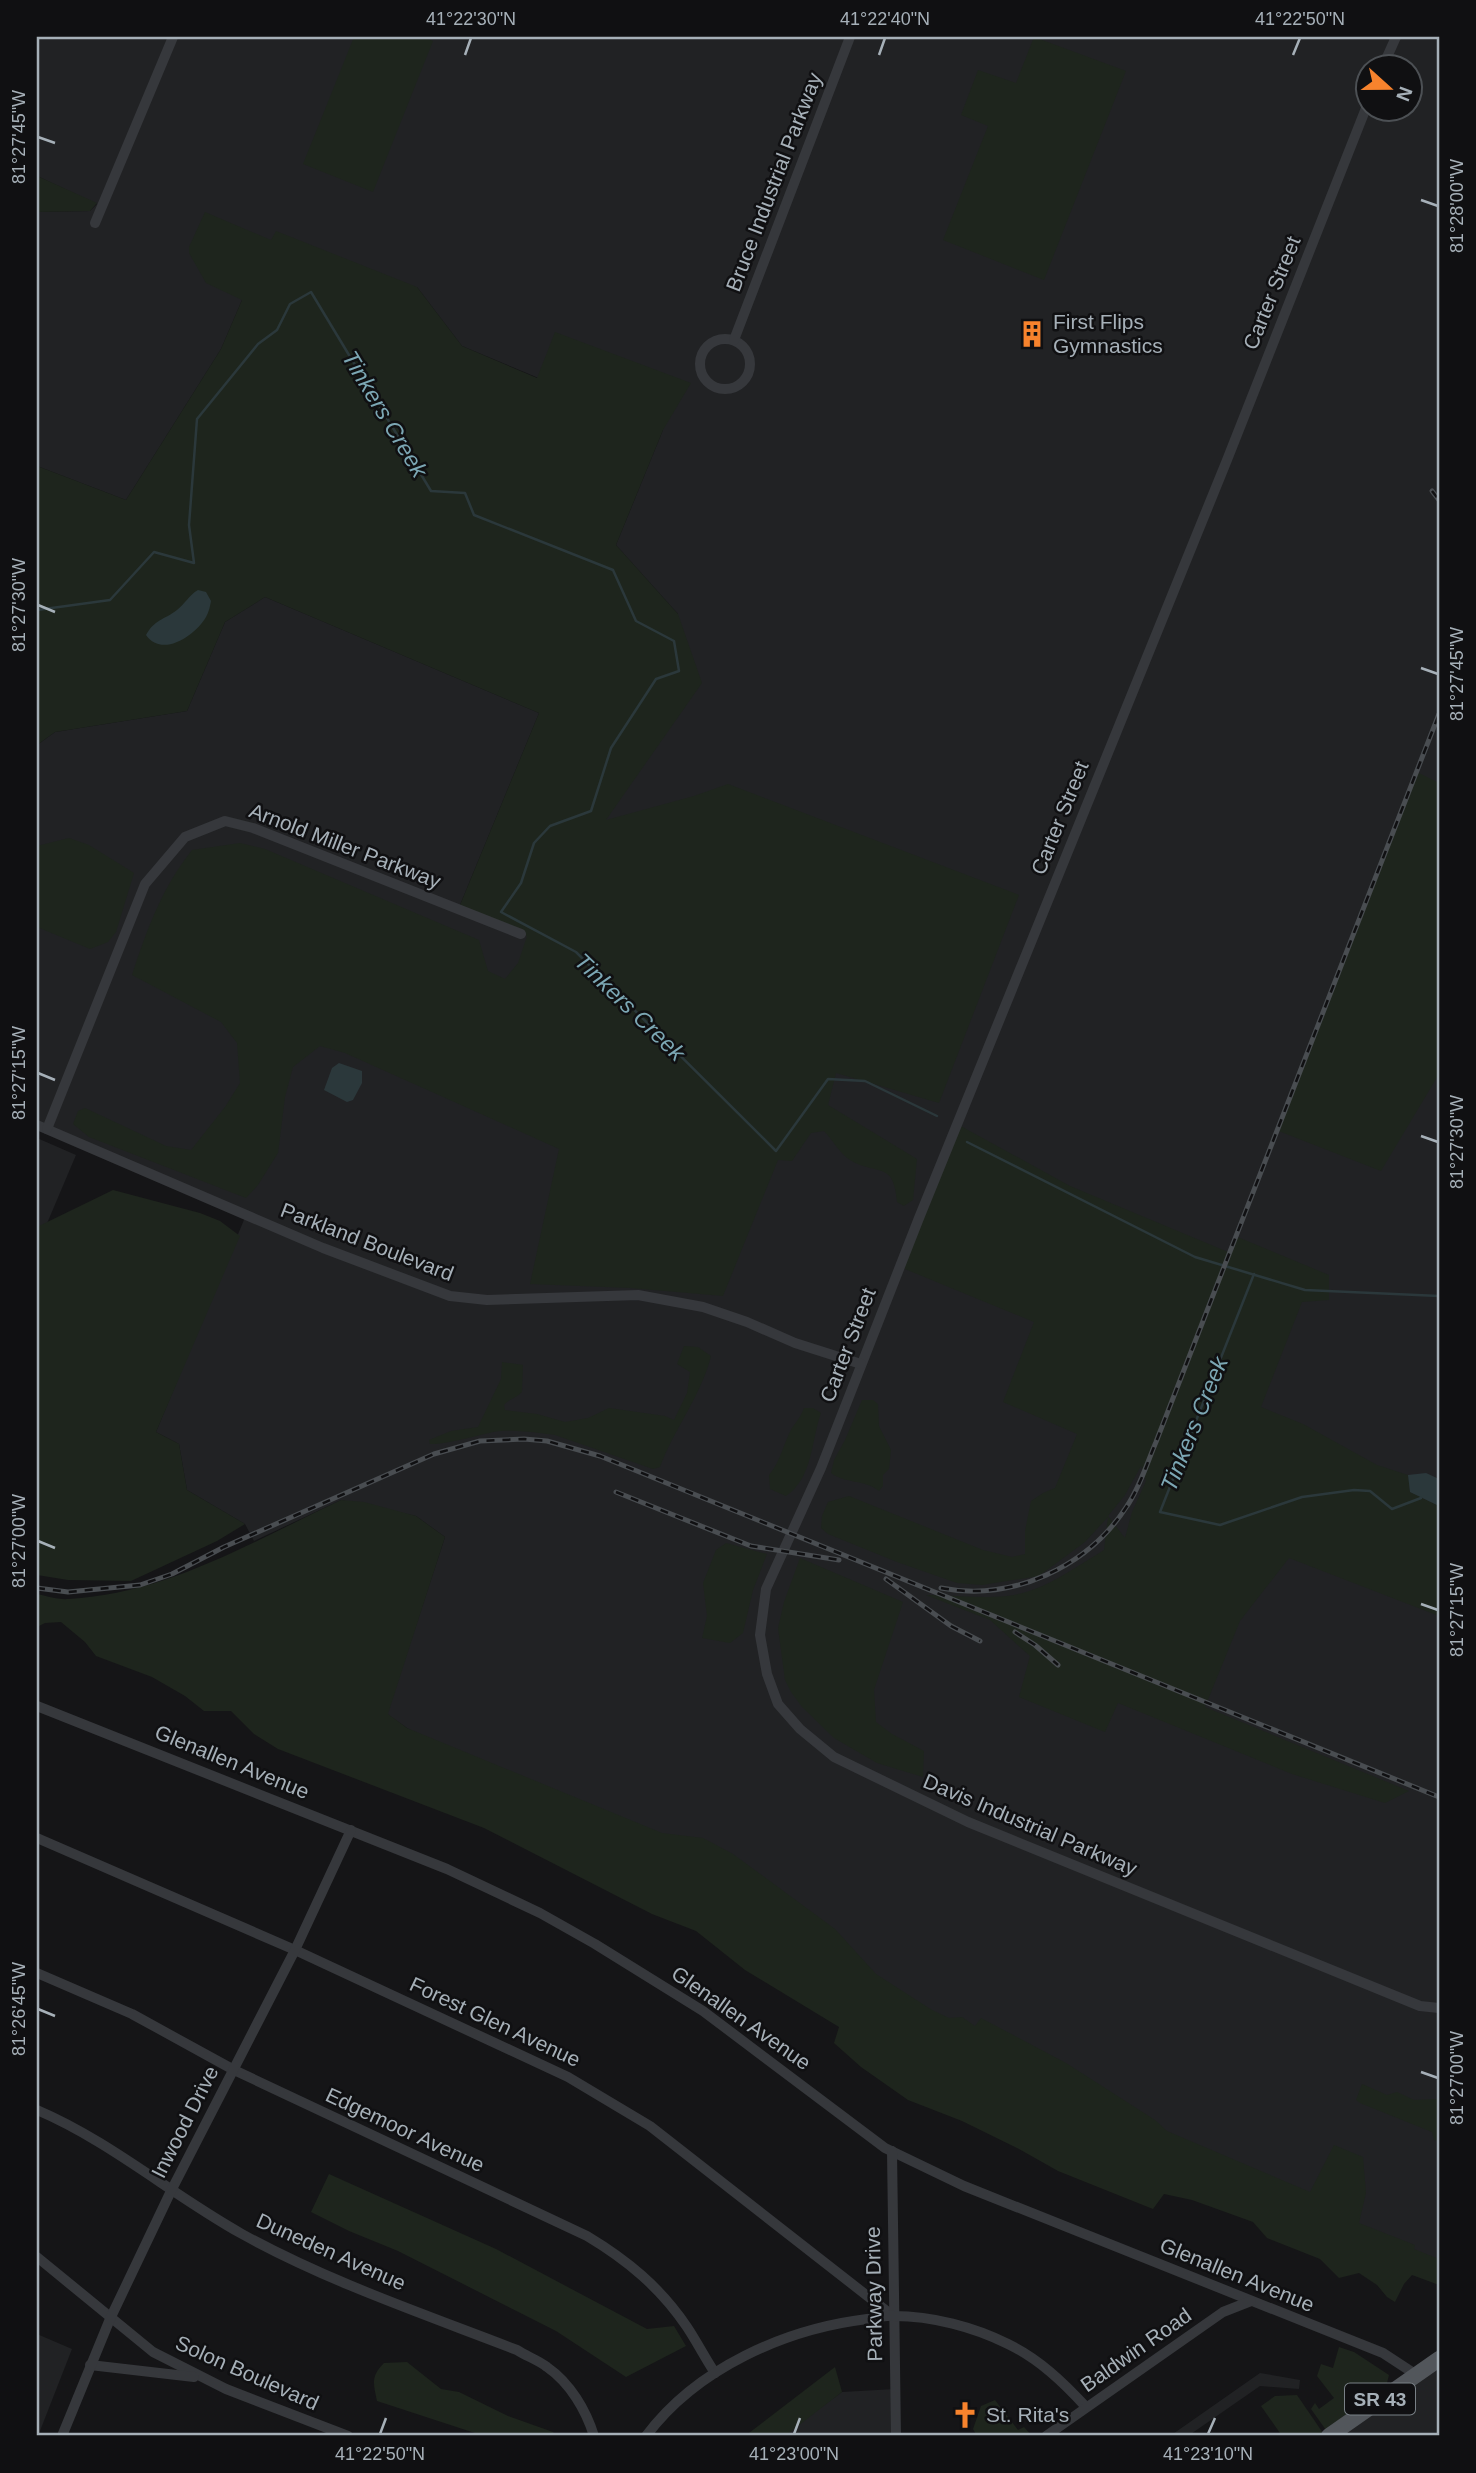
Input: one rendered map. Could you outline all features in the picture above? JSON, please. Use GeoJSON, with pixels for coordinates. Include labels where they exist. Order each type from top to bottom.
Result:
{"type":"FeatureCollection","features":[{"type":"Feature","properties":{"kind":"main road","name":"SR 43"},"geometry":{"type":"LineString","coordinates":[[1329,2436],[1439,2359]]}},
{"type":"Feature","properties":{"kind":"street"},"geometry":{"type":"LineString","coordinates":[[95,223],[173,37]]}},
{"type":"Feature","properties":{"kind":"street","name":"Bruce Industrial Parkway"},"geometry":{"type":"LineString","coordinates":[[734,340],[850,37]]}},
{"type":"Feature","properties":{"kind":"street","name":"Carter Street"},"geometry":{"type":"LineString","coordinates":[[786,1547],[821,1468],[1227,460],[1360,122]]}},
{"type":"Feature","properties":{"kind":"street"},"geometry":{"type":"LineString","coordinates":[[734,340],[747,351],[750,367],[743,382],[735,387],[719,388],[705,379],[702,354],[712,343],[734,340]]}},
{"type":"Feature","properties":{"kind":"street","name":"Arnold Miller Parkway"},"geometry":{"type":"LineString","coordinates":[[42,1127],[145,884],[185,836],[225,821],[253,828],[521,934]]}},
{"type":"Feature","properties":{"kind":"street","name":"Parkland Boulevard"},"geometry":{"type":"LineString","coordinates":[[42,1127],[323,1248],[450,1296],[487,1300],[638,1295],[703,1307],[796,1343],[861,1364]]}},
{"type":"Feature","properties":{"kind":"street","name":"Davis Industrial Parkway"},"geometry":{"type":"LineString","coordinates":[[786,1547],[766,1589],[760,1635],[767,1674],[778,1704],[800,1729],[834,1756],[968,1822],[1420,2007],[1439,2008]]}},
{"type":"Feature","properties":{"kind":"street","name":"Glenallen Avenue"},"geometry":{"type":"LineString","coordinates":[[37,1706],[351,1830],[500,1894],[595,1944],[703,2011],[892,2151],[964,2186],[1383,2353],[1415,2374]]}},
{"type":"Feature","properties":{"kind":"street","name":"Inwood Drive"},"geometry":{"type":"LineString","coordinates":[[62,2436],[110,2319],[295,1950],[351,1830]]}},
{"type":"Feature","properties":{"kind":"street","name":"Forest Glen Avenue"},"geometry":{"type":"LineString","coordinates":[[37,1838],[295,1950],[568,2077],[613,2102],[671,2142],[893,2316]]}},
{"type":"Feature","properties":{"kind":"street","name":"Edgemoor Avenue"},"geometry":{"type":"LineString","coordinates":[[37,1973],[132,2014],[234,2070],[587,2236],[612,2251],[654,2285],[686,2325],[715,2374]]}},
{"type":"Feature","properties":{"kind":"street","name":"Duneden Avenue"},"geometry":{"type":"LineString","coordinates":[[37,2110],[92,2139],[172,2191],[279,2254],[517,2350],[547,2367],[569,2388],[589,2418],[594,2436]]}},
{"type":"Feature","properties":{"kind":"street","name":"Parkway Drive"},"geometry":{"type":"LineString","coordinates":[[892,2151],[896,2436]]}},
{"type":"Feature","properties":{"kind":"street","name":"Solon Boulevard"},"geometry":{"type":"LineString","coordinates":[[37,2257],[153,2352],[200,2378],[348,2436]]}},
{"type":"Feature","properties":{"kind":"street","name":"Baldwin Road"},"geometry":{"type":"LineString","coordinates":[[1046,2436],[1223,2312],[1251,2301]]}},
{"type":"Feature","properties":{"kind":"street"},"geometry":{"type":"LineString","coordinates":[[646,2436],[672,2408],[715,2374],[758,2350],[783,2339],[844,2322],[893,2316],[971,2329],[1010,2345],[1044,2367],[1086,2407]]}},
{"type":"Feature","properties":{"kind":"street"},"geometry":{"type":"LineString","coordinates":[[90,2365],[200,2378]]}},
{"type":"Feature","properties":{"kind":"shaded area"},"geometry":{"type":"Polygon","coordinates":[[[37,37],[1439,37],[1439,2271],[1212,2177],[407,1728],[387,1714],[445,1537],[416,1516],[341,1500],[254,1541],[245,1524],[187,1490],[179,1444],[156,1432],[246,1215],[37,1125],[37,745],[55,732],[187,711],[225,622],[265,597],[539,713],[458,910],[678,614],[616,545],[663,430],[462,346],[417,287],[242,300],[221,349],[126,500],[37,466],[37,212],[90,211],[97,204],[37,176],[37,37]]]}},
{"type":"Feature","properties":{"kind":"shaded area"},"geometry":{"type":"Polygon","coordinates":[[[354,37],[423,37],[433,41],[373,192],[303,164],[354,37]]]}},
{"type":"Feature","properties":{"kind":"shaded area"},"geometry":{"type":"Polygon","coordinates":[[[1034,37],[1126,71],[1044,280],[943,240],[988,126],[961,115],[978,70],[1016,83],[1034,37]]]}},
{"type":"Feature","properties":{"kind":"shaded area"},"geometry":{"type":"Polygon","coordinates":[[[37,176],[97,203],[90,211],[37,212],[37,176]]]}},
{"type":"Feature","properties":{"kind":"shaded area"},"geometry":{"type":"Polygon","coordinates":[[[205,212],[271,240],[276,231],[417,287],[462,346],[537,378],[555,332],[691,383],[663,430],[616,545],[678,614],[702,683],[606,820],[728,784],[1019,895],[939,1103],[836,1073],[828,1105],[917,1159],[913,1200],[904,1206],[897,1202],[888,1174],[850,1160],[824,1131],[811,1133],[792,1161],[778,1160],[723,1296],[630,1288],[530,1284],[559,1149],[345,1053],[320,1046],[293,1067],[285,1097],[278,1153],[258,1185],[246,1198],[89,1137],[73,1124],[78,1111],[85,1108],[166,1146],[191,1150],[240,1083],[237,1043],[221,1022],[132,975],[156,909],[192,850],[240,843],[265,849],[479,940],[488,971],[505,979],[518,963],[527,936],[458,910],[539,713],[265,597],[225,622],[187,711],[55,732],[37,745],[37,466],[126,500],[221,349],[242,300],[206,283],[189,253],[189,247],[205,212]]]}},
{"type":"Feature","properties":{"kind":"shaded area"},"geometry":{"type":"Polygon","coordinates":[[[198,590],[206,592],[211,601],[206,617],[194,631],[178,642],[161,645],[146,635],[156,623],[177,610],[198,590]]]}},
{"type":"Feature","properties":{"kind":"shaded area"},"geometry":{"type":"Polygon","coordinates":[[[1417,772],[1439,783],[1439,1074],[1381,1171],[1276,1130],[1417,772]]]}},
{"type":"Feature","properties":{"kind":"shaded area"},"geometry":{"type":"Polygon","coordinates":[[[69,838],[89,845],[134,873],[116,932],[108,942],[90,949],[37,927],[37,846],[69,838]]]}},
{"type":"Feature","properties":{"kind":"shaded area"},"geometry":{"type":"Polygon","coordinates":[[[339,1063],[362,1071],[362,1083],[353,1100],[347,1102],[324,1090],[332,1068],[339,1063]]]}},
{"type":"Feature","properties":{"kind":"shaded area"},"geometry":{"type":"Polygon","coordinates":[[[957,1124],[1070,1186],[1228,1252],[1235,1236],[1329,1275],[1329,1300],[1302,1302],[1261,1407],[1303,1424],[1377,1465],[1408,1475],[1410,1492],[1439,1506],[1439,1616],[1289,1558],[1240,1621],[1205,1707],[1409,1791],[1385,1803],[1292,1774],[1118,1703],[1105,1732],[1019,1697],[1030,1656],[990,1620],[926,1595],[1007,1596],[1033,1590],[1104,1550],[1108,1517],[1085,1542],[1039,1576],[982,1585],[957,1583],[897,1562],[828,1534],[821,1528],[822,1516],[828,1502],[849,1496],[983,1550],[1012,1557],[1025,1554],[1025,1531],[1031,1501],[1055,1488],[1077,1434],[1003,1402],[1034,1322],[900,1267],[957,1124]],[[1141,1466],[1125,1495],[1108,1516],[1125,1538],[1132,1512],[1146,1481],[1141,1466]]]}},
{"type":"Feature","properties":{"kind":"shaded area"},"geometry":{"type":"Polygon","coordinates":[[[37,1138],[76,1155],[37,1247],[37,1138]]]}},
{"type":"Feature","properties":{"kind":"shaded area"},"geometry":{"type":"Polygon","coordinates":[[[113,1190],[200,1213],[220,1221],[240,1236],[156,1432],[179,1444],[187,1490],[245,1524],[217,1541],[131,1581],[68,1580],[37,1575],[37,1227],[113,1190]]]}},
{"type":"Feature","properties":{"kind":"shaded area"},"geometry":{"type":"Polygon","coordinates":[[[684,1346],[698,1347],[711,1356],[701,1385],[660,1467],[653,1469],[555,1435],[531,1432],[496,1432],[430,1444],[429,1440],[451,1431],[478,1427],[501,1379],[502,1362],[523,1365],[522,1392],[504,1405],[505,1410],[537,1414],[565,1422],[588,1418],[609,1408],[665,1416],[674,1420],[687,1393],[690,1372],[677,1364],[684,1346]]]}},
{"type":"Feature","properties":{"kind":"shaded area"},"geometry":{"type":"Polygon","coordinates":[[[862,1400],[873,1400],[878,1404],[879,1426],[891,1450],[889,1469],[883,1475],[883,1486],[879,1491],[831,1473],[834,1460],[862,1400]]]}},
{"type":"Feature","properties":{"kind":"shaded area"},"geometry":{"type":"Polygon","coordinates":[[[804,1408],[813,1408],[821,1413],[806,1469],[795,1488],[786,1496],[770,1489],[769,1475],[804,1408]]]}},
{"type":"Feature","properties":{"kind":"shaded area"},"geometry":{"type":"Polygon","coordinates":[[[1426,1473],[1439,1479],[1439,1506],[1410,1492],[1408,1475],[1426,1473]]]}},
{"type":"Feature","properties":{"kind":"shaded area"},"geometry":{"type":"Polygon","coordinates":[[[341,1500],[364,1502],[416,1516],[445,1537],[388,1714],[407,1728],[662,1833],[703,1838],[733,1854],[835,1929],[876,1974],[932,2010],[949,2018],[962,2017],[975,2026],[981,2018],[1066,2063],[1155,2120],[1167,2131],[1310,2192],[1334,2145],[1363,2157],[1366,2193],[1359,2223],[1415,2245],[1414,2249],[1439,2259],[1439,2285],[1412,2275],[1395,2302],[1359,2273],[1339,2278],[1320,2259],[1267,2238],[1253,2222],[1192,2200],[1164,2194],[1153,2209],[1058,2171],[962,2121],[908,2100],[861,2067],[834,2043],[839,2027],[745,1970],[696,1931],[652,1914],[484,1828],[278,1749],[254,1734],[231,1711],[204,1711],[185,1696],[152,1677],[96,1656],[85,1642],[61,1622],[45,1623],[37,1627],[37,1594],[69,1599],[141,1587],[209,1563],[341,1500]]]}},
{"type":"Feature","properties":{"kind":"shaded area"},"geometry":{"type":"Polygon","coordinates":[[[726,1543],[767,1554],[753,1590],[743,1633],[730,1643],[702,1638],[707,1616],[703,1583],[716,1550],[726,1543]]]}},
{"type":"Feature","properties":{"kind":"shaded area"},"geometry":{"type":"Polygon","coordinates":[[[800,1558],[903,1602],[874,1690],[876,1722],[924,1751],[923,1777],[877,1763],[834,1738],[802,1707],[791,1692],[785,1680],[778,1628],[800,1558]]]}},
{"type":"Feature","properties":{"kind":"shaded area"},"geometry":{"type":"Polygon","coordinates":[[[1362,2084],[1387,2095],[1397,2092],[1414,2100],[1439,2099],[1439,2141],[1434,2140],[1432,2132],[1360,2103],[1356,2100],[1362,2084]]]}},
{"type":"Feature","properties":{"kind":"shaded area"},"geometry":{"type":"Polygon","coordinates":[[[329,2174],[496,2249],[647,2329],[674,2326],[686,2346],[626,2377],[556,2331],[398,2251],[311,2212],[329,2174]]]}},
{"type":"Feature","properties":{"kind":"shaded area"},"geometry":{"type":"Polygon","coordinates":[[[37,2334],[72,2349],[38,2436],[37,2436],[37,2334]]]}},
{"type":"Feature","properties":{"kind":"shaded area"},"geometry":{"type":"Polygon","coordinates":[[[1339,2347],[1354,2352],[1389,2375],[1387,2383],[1326,2430],[1311,2409],[1315,2403],[1319,2409],[1334,2398],[1317,2376],[1321,2364],[1333,2368],[1339,2347]]]}},
{"type":"Feature","properties":{"kind":"shaded area"},"geometry":{"type":"Polygon","coordinates":[[[1439,2359],[1439,2436],[1329,2436],[1439,2359]]]}},
{"type":"Feature","properties":{"kind":"shaded area"},"geometry":{"type":"Polygon","coordinates":[[[407,2362],[441,2389],[459,2392],[508,2416],[553,2432],[556,2436],[484,2436],[377,2401],[374,2380],[380,2368],[384,2363],[407,2362]]]}},
{"type":"Feature","properties":{"kind":"shaded area"},"geometry":{"type":"Polygon","coordinates":[[[835,2367],[842,2392],[785,2436],[745,2436],[835,2367]]]}},
{"type":"Feature","properties":{"kind":"shaded area"},"geometry":{"type":"Polygon","coordinates":[[[1260,2373],[1300,2380],[1299,2389],[1260,2386],[1188,2436],[1170,2436],[1260,2373]]]}},
{"type":"Feature","properties":{"kind":"shaded area"},"geometry":{"type":"Polygon","coordinates":[[[895,2389],[896,2436],[782,2436],[842,2392],[895,2389]]]}},
{"type":"Feature","properties":{"kind":"shaded area"},"geometry":{"type":"Polygon","coordinates":[[[1297,2395],[1323,2433],[1318,2436],[1282,2436],[1261,2406],[1275,2396],[1297,2395]]]}},
{"type":"Feature","properties":{"kind":"shaded area"},"geometry":{"type":"Polygon","coordinates":[[[995,2400],[1018,2430],[1024,2427],[1032,2436],[977,2436],[973,2429],[981,2406],[995,2400]]]}},
{"type":"Feature","properties":{"kind":"waterway","name":"Tinkers Creek"},"geometry":{"type":"LineString","coordinates":[[37,610],[110,600],[154,552],[194,563],[189,525],[197,419],[258,344],[277,330],[290,304],[311,292],[431,491],[465,493],[474,515],[613,570],[636,621],[674,641],[679,671],[656,679],[611,748],[591,811],[550,826],[534,843],[521,883],[501,912],[576,952],[776,1151],[828,1079],[865,1081],[937,1116]]}},
{"type":"Feature","properties":{"kind":"waterway","name":"Tinkers Creek"},"geometry":{"type":"LineString","coordinates":[[967,1142],[1195,1257],[1305,1290],[1439,1296]]}},
{"type":"Feature","properties":{"kind":"waterway","name":"Tinkers Creek"},"geometry":{"type":"LineString","coordinates":[[1254,1274],[1160,1512],[1220,1525],[1302,1497],[1354,1490],[1370,1491],[1392,1509],[1421,1498]]}},
{"type":"Feature","properties":{"kind":"railway"},"geometry":{"type":"LineString","coordinates":[[1432,491],[1439,500]]}},
{"type":"Feature","properties":{"kind":"railway"},"geometry":{"type":"LineString","coordinates":[[941,1588],[995,1590],[1046,1575],[1091,1547],[1111,1528],[1132,1499],[1439,714]]}},
{"type":"Feature","properties":{"kind":"railway"},"geometry":{"type":"LineString","coordinates":[[37,1588],[68,1592],[140,1585],[172,1574],[224,1547],[434,1454],[480,1441],[547,1441],[600,1456],[1439,1797]]}},
{"type":"Feature","properties":{"kind":"railway"},"geometry":{"type":"LineString","coordinates":[[616,1492],[751,1546],[839,1560]]}},
{"type":"Feature","properties":{"kind":"railway"},"geometry":{"type":"LineString","coordinates":[[886,1579],[951,1626],[980,1641]]}},
{"type":"Feature","properties":{"kind":"railway"},"geometry":{"type":"LineString","coordinates":[[1015,1632],[1058,1665]]}},
{"type":"Feature","properties":{"kind":"place","name":"First Flips Gymnastics"},"geometry":{"type":"Point","coordinates":[1032,334]}},
{"type":"Feature","properties":{"kind":"place","name":"St. Rita's"},"geometry":{"type":"Point","coordinates":[965,2415]}}]}
